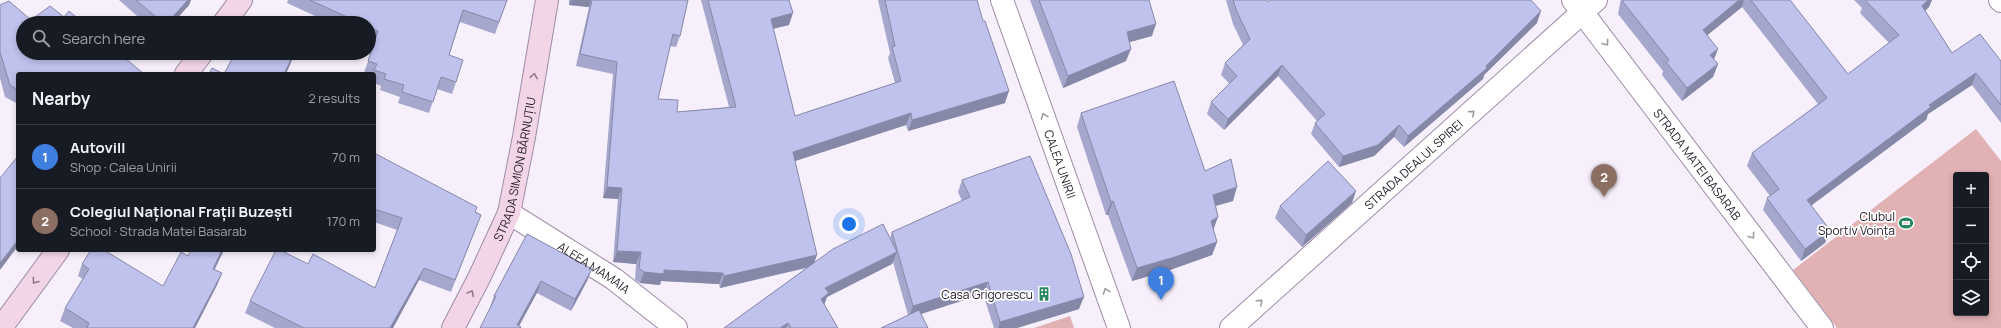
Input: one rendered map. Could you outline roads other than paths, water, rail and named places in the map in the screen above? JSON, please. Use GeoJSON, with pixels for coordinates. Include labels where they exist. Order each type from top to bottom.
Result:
{"type":"FeatureCollection","features":[{"type":"Feature","properties":{"kind":"main road"},"geometry":{"type":"LineString","coordinates":[[229,16],[241,0]]}},
{"type":"Feature","properties":{"kind":"main road","name":"STRADA SIMION BĂRNUȚIU"},"geometry":{"type":"LineString","coordinates":[[453,328],[479,278],[509,213],[524,137],[547,0]]}},
{"type":"Feature","properties":{"kind":"main road"},"geometry":{"type":"LineString","coordinates":[[188,72],[197,60]]}},
{"type":"Feature","properties":{"kind":"main road"},"geometry":{"type":"LineString","coordinates":[[0,328],[57,252]]}},
{"type":"Feature","properties":{"kind":"street","name":"CALEA UNIRII"},"geometry":{"type":"LineString","coordinates":[[1002,0],[1119,328]]}},
{"type":"Feature","properties":{"kind":"street","name":"STRADA DEALUL SPIREI"},"geometry":{"type":"LineString","coordinates":[[1231,328],[1584,4]]}},
{"type":"Feature","properties":{"kind":"street","name":"STRADA MATEI BASARAB"},"geometry":{"type":"LineString","coordinates":[[1584,4],[1822,328]]}},
{"type":"Feature","properties":{"kind":"street","name":"ALEEA MAMAIA"},"geometry":{"type":"LineString","coordinates":[[509,213],[614,279],[676,328]]}},
{"type":"Feature","properties":{"kind":"place","name":"Colegiul Național Frații Buzești"},"geometry":{"type":"Point","coordinates":[1604,197]}},
{"type":"Feature","properties":{"kind":"place","name":"Clubul Sportiv Voința"},"geometry":{"type":"Point","coordinates":[1906,223]}},
{"type":"Feature","properties":{"kind":"place","name":"Casa Grigorescu"},"geometry":{"type":"Point","coordinates":[1044,294]}},
{"type":"Feature","properties":{"kind":"place","name":"Autovill"},"geometry":{"type":"Point","coordinates":[1161,300]}}]}
